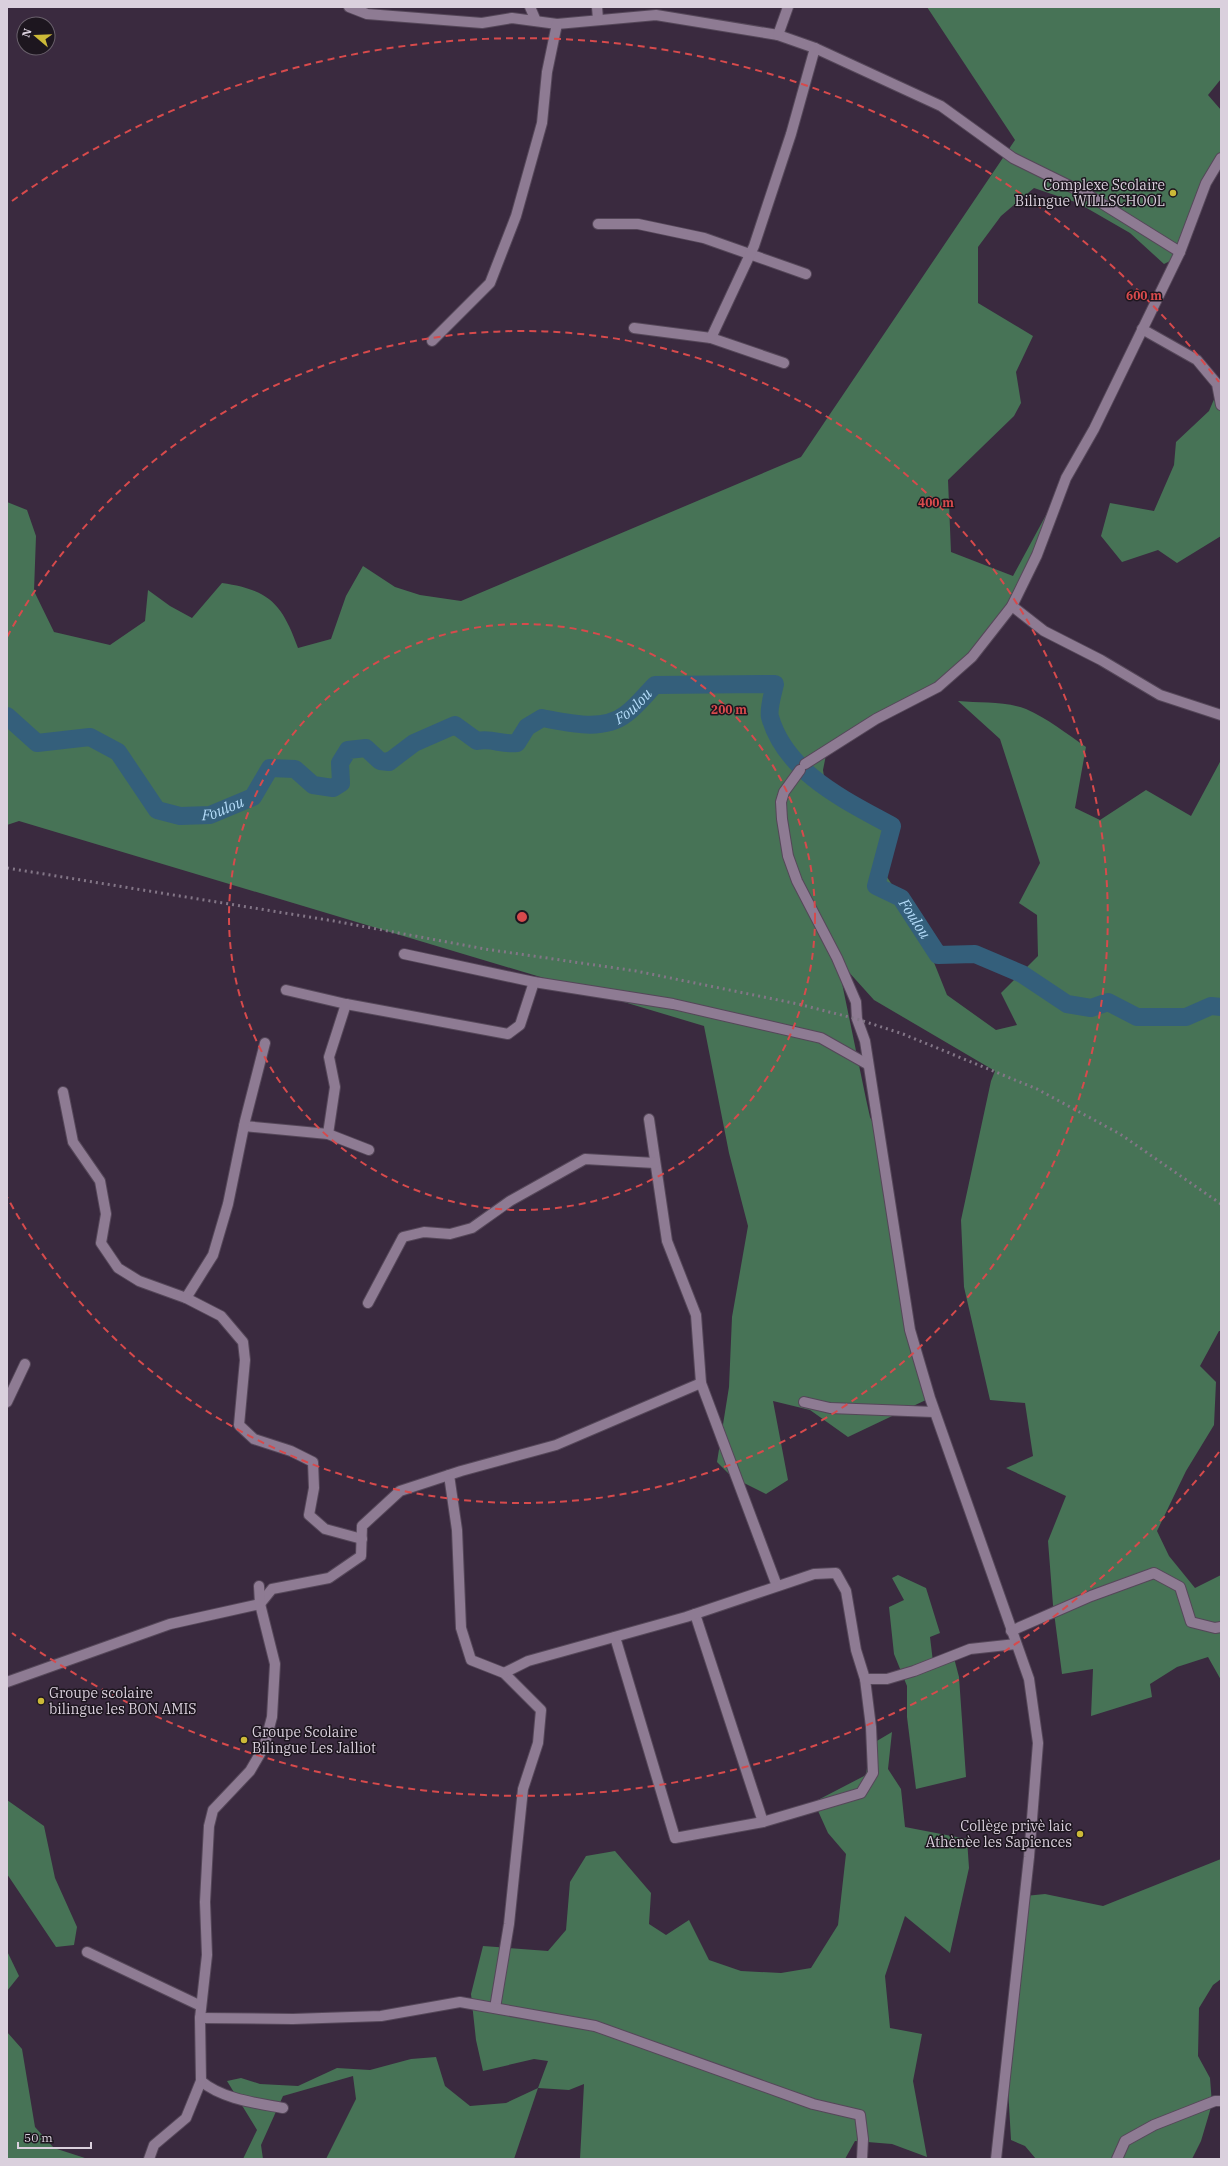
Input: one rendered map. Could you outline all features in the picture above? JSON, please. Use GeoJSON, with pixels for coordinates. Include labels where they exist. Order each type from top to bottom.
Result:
{"type":"FeatureCollection","features":[{"type":"Feature","properties":{"kind":"street"},"geometry":{"type":"LineString","coordinates":[[349,7],[368,14],[482,23],[512,18],[558,24],[656,15],[778,35],[815,48],[941,106],[1013,158],[1090,196],[1180,252]]}},
{"type":"Feature","properties":{"kind":"street"},"geometry":{"type":"LineString","coordinates":[[530,7],[536,21]]}},
{"type":"Feature","properties":{"kind":"street"},"geometry":{"type":"LineString","coordinates":[[597,7],[598,20]]}},
{"type":"Feature","properties":{"kind":"street"},"geometry":{"type":"LineString","coordinates":[[778,35],[788,7]]}},
{"type":"Feature","properties":{"kind":"street"},"geometry":{"type":"LineString","coordinates":[[432,341],[490,283],[516,216],[542,123],[547,72],[558,24]]}},
{"type":"Feature","properties":{"kind":"street"},"geometry":{"type":"LineString","coordinates":[[711,338],[750,254],[791,134],[815,48]]}},
{"type":"Feature","properties":{"kind":"street"},"geometry":{"type":"LineString","coordinates":[[996,2159],[1031,1844],[1038,1743],[1029,1679],[934,1412],[910,1330],[867,1064],[865,1041],[857,1019],[856,1002],[837,958],[797,880],[788,856],[781,802],[784,792],[802,767],[876,719],[938,687],[972,657],[1012,606],[1037,555],[1066,478],[1094,430],[1180,252],[1206,184],[1221,158]]}},
{"type":"Feature","properties":{"kind":"street"},"geometry":{"type":"LineString","coordinates":[[598,224],[638,224],[704,238],[806,274]]}},
{"type":"Feature","properties":{"kind":"street"},"geometry":{"type":"LineString","coordinates":[[634,328],[711,338],[784,363]]}},
{"type":"Feature","properties":{"kind":"street"},"geometry":{"type":"LineString","coordinates":[[1142,328],[1197,360],[1217,384],[1221,405]]}},
{"type":"Feature","properties":{"kind":"street"},"geometry":{"type":"LineString","coordinates":[[1012,606],[1044,631],[1101,660],[1160,695],[1221,715]]}},
{"type":"Feature","properties":{"kind":"street"},"geometry":{"type":"LineString","coordinates":[[404,954],[534,982],[673,1004],[821,1038],[867,1064]]}},
{"type":"Feature","properties":{"kind":"street"},"geometry":{"type":"LineString","coordinates":[[286,990],[346,1004],[508,1034],[520,1025],[534,982]]}},
{"type":"Feature","properties":{"kind":"street"},"geometry":{"type":"LineString","coordinates":[[328,1134],[335,1087],[329,1057],[346,1004]]}},
{"type":"Feature","properties":{"kind":"street"},"geometry":{"type":"LineString","coordinates":[[186,1298],[213,1255],[228,1204],[244,1126],[265,1043]]}},
{"type":"Feature","properties":{"kind":"street"},"geometry":{"type":"LineString","coordinates":[[63,1092],[73,1142],[100,1181],[106,1214],[101,1242],[118,1268],[139,1281],[186,1298],[221,1316],[243,1342],[244,1360],[238,1426],[254,1439],[291,1451],[313,1462],[314,1488],[309,1515],[325,1529],[362,1539]]}},
{"type":"Feature","properties":{"kind":"street"},"geometry":{"type":"LineString","coordinates":[[648,1119],[667,1241],[696,1315],[700,1383],[777,1586]]}},
{"type":"Feature","properties":{"kind":"street"},"geometry":{"type":"LineString","coordinates":[[244,1126],[328,1134],[369,1150]]}},
{"type":"Feature","properties":{"kind":"street"},"geometry":{"type":"LineString","coordinates":[[368,1303],[403,1237],[424,1232],[450,1234],[472,1228],[510,1201],[585,1158],[655,1163]]}},
{"type":"Feature","properties":{"kind":"street"},"geometry":{"type":"LineString","coordinates":[[7,1402],[25,1364]]}},
{"type":"Feature","properties":{"kind":"street"},"geometry":{"type":"LineString","coordinates":[[7,1682],[170,1624],[260,1604],[272,1589],[329,1578],[361,1556],[362,1526],[400,1491],[449,1475],[556,1445],[675,1396],[700,1383]]}},
{"type":"Feature","properties":{"kind":"street"},"geometry":{"type":"LineString","coordinates":[[804,1402],[830,1408],[934,1412]]}},
{"type":"Feature","properties":{"kind":"street"},"geometry":{"type":"LineString","coordinates":[[449,1475],[457,1530],[461,1628],[471,1660],[504,1673],[541,1710],[538,1743],[523,1789],[509,1924],[495,2008]]}},
{"type":"Feature","properties":{"kind":"street"},"geometry":{"type":"LineString","coordinates":[[504,1673],[528,1661],[615,1636],[695,1614],[814,1574],[836,1573],[846,1591],[856,1650],[865,1679],[871,1727],[873,1773],[861,1793],[763,1822],[674,1838],[615,1636]]}},
{"type":"Feature","properties":{"kind":"street"},"geometry":{"type":"LineString","coordinates":[[1011,1631],[1091,1596],[1154,1573],[1180,1587],[1192,1622],[1215,1628],[1221,1627]]}},
{"type":"Feature","properties":{"kind":"street"},"geometry":{"type":"LineString","coordinates":[[149,2159],[154,2145],[186,2118],[201,2081],[200,2018],[207,1954],[205,1902],[210,1826],[213,1810],[250,1771],[264,1747],[272,1717],[276,1664],[260,1604],[260,1586]]}},
{"type":"Feature","properties":{"kind":"street"},"geometry":{"type":"LineString","coordinates":[[695,1614],[763,1822]]}},
{"type":"Feature","properties":{"kind":"street"},"geometry":{"type":"LineString","coordinates":[[865,1679],[887,1679],[970,1649],[1016,1644]]}},
{"type":"Feature","properties":{"kind":"street"},"geometry":{"type":"LineString","coordinates":[[87,1952],[201,2006]]}},
{"type":"Feature","properties":{"kind":"street"},"geometry":{"type":"LineString","coordinates":[[200,2018],[293,2019],[381,2016],[460,2002],[595,2026],[813,2104],[860,2115],[863,2139],[862,2159]]}},
{"type":"Feature","properties":{"kind":"street"},"geometry":{"type":"LineString","coordinates":[[201,2081],[206,2085],[240,2099],[283,2108]]}},
{"type":"Feature","properties":{"kind":"street"},"geometry":{"type":"LineString","coordinates":[[1117,2159],[1124,2141],[1154,2125],[1215,2101],[1221,2101]]}},
{"type":"Feature","properties":{"kind":"green space"},"geometry":{"type":"Polygon","coordinates":[[[927,7],[1221,7],[1221,79],[1208,95],[1221,110],[1221,158],[1176,258],[1164,264],[1130,233],[1078,203],[1034,188],[1001,216],[978,247],[978,303],[1033,336],[1016,372],[1021,403],[1014,416],[948,480],[951,552],[1013,576],[1066,478],[1012,606],[938,687],[827,750],[823,770],[826,789],[892,826],[892,848],[887,877],[938,955],[933,960],[947,995],[996,1030],[1017,1025],[1001,993],[1038,956],[1037,915],[1019,903],[1040,863],[1000,739],[958,701],[1001,703],[1018,706],[1049,722],[1086,747],[1075,808],[1100,820],[1146,790],[1191,816],[1221,760],[1221,1331],[1219,1331],[1200,1366],[1216,1382],[1214,1425],[1186,1471],[1157,1531],[1169,1556],[1195,1588],[1221,1575],[1221,1680],[1208,1657],[1177,1667],[1150,1684],[1152,1697],[1091,1716],[1093,1669],[1062,1674],[1053,1605],[1048,1541],[1066,1496],[1006,1468],[1033,1456],[1025,1403],[990,1400],[964,1287],[961,1220],[991,1081],[995,1071],[874,1000],[837,959],[870,1117],[878,1134],[887,1203],[930,1398],[848,1437],[810,1410],[773,1401],[788,1480],[766,1494],[732,1477],[717,1462],[729,1387],[732,1317],[748,1226],[729,1153],[704,1026],[19,821],[7,825],[7,502],[27,510],[36,536],[34,591],[54,632],[110,645],[145,621],[148,590],[170,606],[192,618],[222,583],[252,590],[263,595],[272,602],[280,610],[286,620],[298,648],[331,639],[346,596],[363,566],[395,587],[420,595],[461,601],[801,457],[1015,140],[927,7]]]}},
{"type":"Feature","properties":{"kind":"green space"},"geometry":{"type":"Polygon","coordinates":[[[1221,383],[1221,536],[1177,563],[1158,550],[1122,562],[1101,536],[1110,503],[1154,511],[1174,465],[1176,442],[1209,411],[1221,383]]]}},
{"type":"Feature","properties":{"kind":"green space"},"geometry":{"type":"Polygon","coordinates":[[[898,1575],[926,1588],[940,1633],[930,1637],[933,1662],[954,1658],[959,1677],[966,1777],[916,1789],[907,1717],[907,1686],[894,1654],[889,1607],[904,1600],[892,1578],[898,1575]]]}},
{"type":"Feature","properties":{"kind":"green space"},"geometry":{"type":"Polygon","coordinates":[[[892,1732],[888,1769],[901,1789],[905,1827],[967,1839],[969,1868],[950,1953],[905,1916],[885,1976],[890,2028],[922,2034],[913,2081],[927,2157],[892,2144],[855,2141],[845,2159],[580,2159],[584,2084],[569,2090],[538,2088],[548,2061],[534,2059],[483,2071],[476,2040],[471,1994],[483,1946],[548,1951],[566,1930],[570,1882],[586,1856],[615,1851],[651,1893],[649,1924],[666,1935],[689,1920],[709,1960],[741,1971],[781,1973],[811,1968],[838,1925],[846,1854],[828,1833],[814,1802],[866,1775],[870,1745],[892,1732]]]}},
{"type":"Feature","properties":{"kind":"green space"},"geometry":{"type":"Polygon","coordinates":[[[7,1800],[44,1826],[55,1878],[77,1927],[74,1945],[56,1947],[7,1874],[7,1800]]]}},
{"type":"Feature","properties":{"kind":"green space"},"geometry":{"type":"Polygon","coordinates":[[[1221,1859],[1221,1979],[1213,1985],[1199,2008],[1198,2056],[1210,2078],[1212,2104],[1201,2141],[1192,2159],[1036,2159],[1025,2146],[1011,2140],[1007,2071],[1025,1896],[1045,1894],[1103,1906],[1221,1859]]]}},
{"type":"Feature","properties":{"kind":"green space"},"geometry":{"type":"Polygon","coordinates":[[[7,1951],[19,1976],[7,1991],[7,1951]]]}},
{"type":"Feature","properties":{"kind":"green space"},"geometry":{"type":"Polygon","coordinates":[[[7,2032],[22,2049],[35,2127],[54,2148],[88,2159],[7,2159],[7,2032]]]}},
{"type":"Feature","properties":{"kind":"green space"},"geometry":{"type":"Polygon","coordinates":[[[436,2057],[445,2086],[470,2106],[506,2103],[538,2088],[514,2159],[326,2159],[356,2099],[353,2076],[283,2096],[261,2145],[263,2159],[243,2159],[257,2130],[227,2081],[241,2078],[260,2084],[298,2086],[337,2068],[370,2070],[411,2059],[436,2057]]]}},
{"type":"Feature","properties":{"kind":"waterway","name":"Foulou"},"geometry":{"type":"LineString","coordinates":[[7,716],[37,743],[90,737],[118,752],[157,810],[180,816],[210,815],[253,797],[270,768],[295,769],[313,785],[333,788],[341,783],[340,763],[348,750],[366,748],[380,761],[389,762],[414,743],[455,725],[477,741],[488,740],[517,743],[527,727],[542,718],[586,725],[607,723],[617,720],[634,707],[655,685],[775,684],[770,705],[770,717],[778,737],[789,754],[819,783],[855,806],[892,826],[876,886],[901,898],[938,955],[975,954],[1022,974],[1067,1004],[1091,1008],[1108,1002],[1137,1017],[1186,1017],[1211,1006],[1221,1007]]}},
{"type":"Feature","properties":{"kind":"railway"},"geometry":{"type":"LineString","coordinates":[[7,868],[334,921],[485,949],[636,971],[798,1004],[857,1019],[903,1034],[1037,1089],[1120,1134],[1221,1204]]}},
{"type":"Feature","properties":{"kind":"place","name":"Complexe Scolaire Bilingue WILLSCHOOL"},"geometry":{"type":"Point","coordinates":[1173,193]}},
{"type":"Feature","properties":{"kind":"place","name":"Groupe scolaire bilingue les BON AMIS"},"geometry":{"type":"Point","coordinates":[41,1701]}},
{"type":"Feature","properties":{"kind":"place","name":"Groupe Scolaire Bilingue Les Jalliot"},"geometry":{"type":"Point","coordinates":[244,1740]}},
{"type":"Feature","properties":{"kind":"place","name":"Collège privè laic Athènèe les Sapiences"},"geometry":{"type":"Point","coordinates":[1080,1834]}}]}
